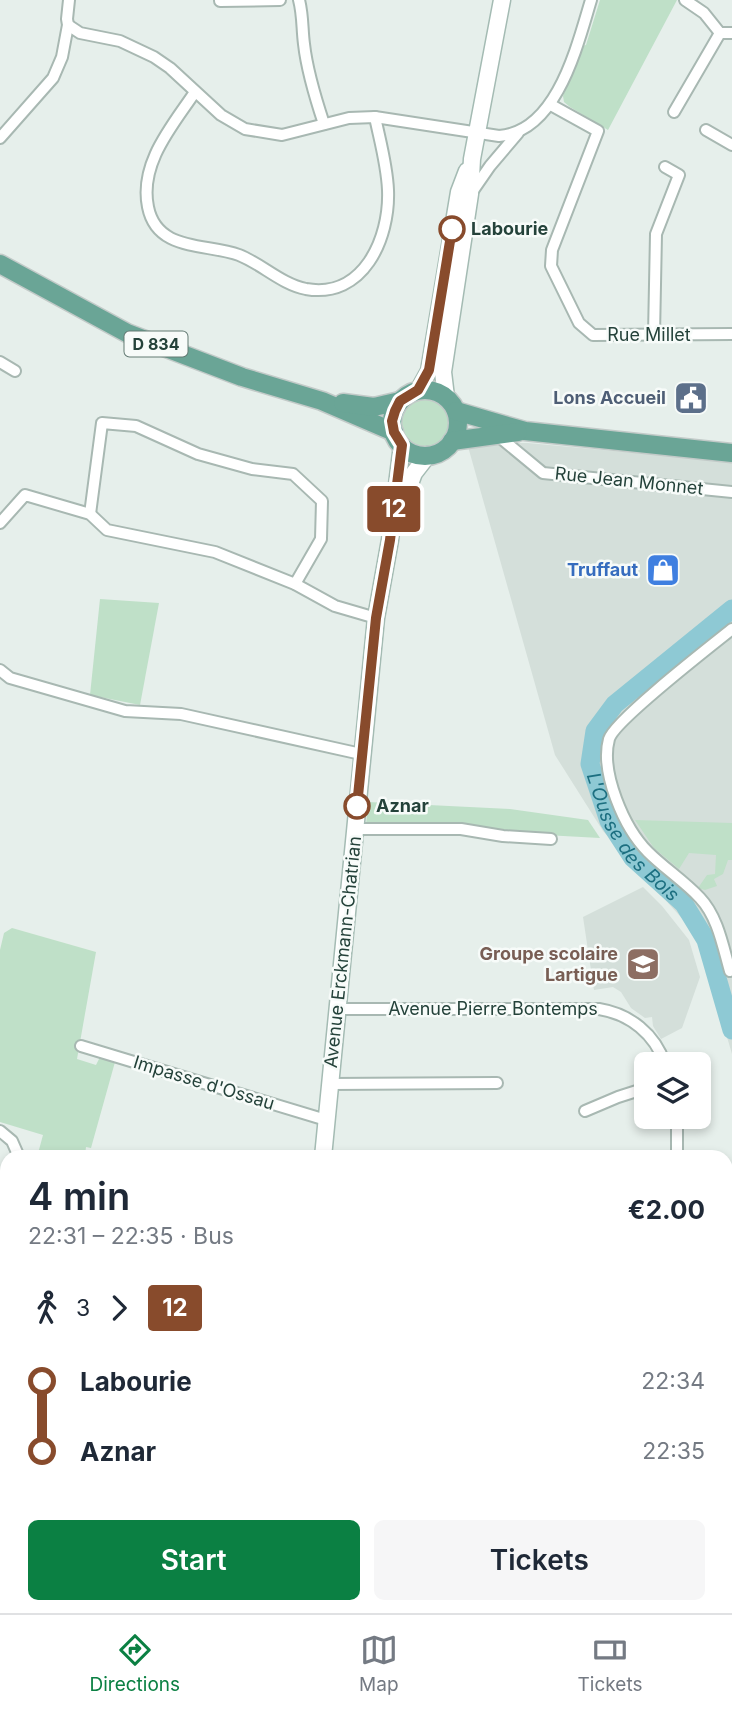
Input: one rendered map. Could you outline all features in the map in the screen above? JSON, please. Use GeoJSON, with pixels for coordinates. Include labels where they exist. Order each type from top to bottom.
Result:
{"type":"FeatureCollection","features":[{"type":"Feature","properties":{"kind":"main road","name":"D 834"},"geometry":{"type":"LineString","coordinates":[[0,264],[127,332],[242,377],[322,401],[398,439]]}},
{"type":"Feature","properties":{"kind":"main road"},"geometry":{"type":"LineString","coordinates":[[451,404],[458,421],[452,440],[442,451],[419,455],[398,439],[392,421],[400,401],[418,390],[428,390],[451,404],[525,431],[732,453]]}},
{"type":"Feature","properties":{"kind":"main road","name":"D 834"},"geometry":{"type":"LineString","coordinates":[[322,401],[374,407],[400,401]]}},
{"type":"Feature","properties":{"kind":"main road"},"geometry":{"type":"LineString","coordinates":[[452,440],[525,431]]}},
{"type":"Feature","properties":{"kind":"street"},"geometry":{"type":"LineString","coordinates":[[0,138],[53,78],[62,57],[69,0]]}},
{"type":"Feature","properties":{"kind":"street"},"geometry":{"type":"LineString","coordinates":[[220,1],[280,0]]}},
{"type":"Feature","properties":{"kind":"street"},"geometry":{"type":"LineString","coordinates":[[299,0],[309,77],[324,124]]}},
{"type":"Feature","properties":{"kind":"street"},"geometry":{"type":"LineString","coordinates":[[451,404],[443,372],[470,194],[472,159],[502,0]]}},
{"type":"Feature","properties":{"kind":"street"},"geometry":{"type":"LineString","coordinates":[[470,194],[489,166],[519,132],[551,105],[576,51],[591,0]]}},
{"type":"Feature","properties":{"kind":"street"},"geometry":{"type":"LineString","coordinates":[[674,112],[726,33],[685,0]]}},
{"type":"Feature","properties":{"kind":"street"},"geometry":{"type":"LineString","coordinates":[[68,25],[80,33],[120,41],[138,49],[170,68],[233,124],[245,129],[282,135],[349,118],[375,117],[499,136],[519,132]]}},
{"type":"Feature","properties":{"kind":"street"},"geometry":{"type":"LineString","coordinates":[[195,92],[162,142],[151,165],[147,187],[152,220],[162,233],[173,241],[240,256],[292,284],[320,291],[337,288],[351,281],[367,267],[378,246],[388,193],[386,168],[375,117]]}},
{"type":"Feature","properties":{"kind":"street","name":"Rue Millet"},"geometry":{"type":"LineString","coordinates":[[551,105],[598,131],[552,250],[551,266],[579,323],[593,335],[732,334]]}},
{"type":"Feature","properties":{"kind":"street"},"geometry":{"type":"LineString","coordinates":[[706,130],[732,145]]}},
{"type":"Feature","properties":{"kind":"street"},"geometry":{"type":"LineString","coordinates":[[418,390],[429,370],[459,192],[472,159]]}},
{"type":"Feature","properties":{"kind":"street"},"geometry":{"type":"LineString","coordinates":[[654,335],[656,234],[678,175],[665,167]]}},
{"type":"Feature","properties":{"kind":"street"},"geometry":{"type":"LineString","coordinates":[[0,362],[15,371]]}},
{"type":"Feature","properties":{"kind":"street"},"geometry":{"type":"LineString","coordinates":[[90,514],[102,423],[136,426],[198,454],[253,469],[293,474],[322,501],[321,540],[295,584]]}},
{"type":"Feature","properties":{"kind":"street","name":"Rue Jean Monnet"},"geometry":{"type":"LineString","coordinates":[[497,435],[544,472],[732,492]]}},
{"type":"Feature","properties":{"kind":"street","name":"Avenue Erckmann-Chatrian"},"geometry":{"type":"LineString","coordinates":[[324,1150],[361,754],[376,618],[390,540],[398,439]]}},
{"type":"Feature","properties":{"kind":"street","name":"Avenue Erckmann-Chatrian"},"geometry":{"type":"LineString","coordinates":[[390,540],[414,473],[428,455]]}},
{"type":"Feature","properties":{"kind":"street"},"geometry":{"type":"LineString","coordinates":[[0,523],[25,495],[90,514],[107,530],[215,552],[295,584],[335,606],[376,618]]}},
{"type":"Feature","properties":{"kind":"street"},"geometry":{"type":"LineString","coordinates":[[730,971],[716,925],[701,899],[646,850],[630,828],[613,790],[607,760],[609,737],[627,715],[728,632],[732,645]]}},
{"type":"Feature","properties":{"kind":"street"},"geometry":{"type":"LineString","coordinates":[[0,670],[10,678],[125,711],[181,714],[361,754]]}},
{"type":"Feature","properties":{"kind":"street"},"geometry":{"type":"LineString","coordinates":[[355,829],[461,829],[503,836],[551,839]]}},
{"type":"Feature","properties":{"kind":"street","name":"Avenue Pierre Bontemps"},"geometry":{"type":"LineString","coordinates":[[338,1009],[599,1009],[616,1012],[644,1029],[660,1052]]}},
{"type":"Feature","properties":{"kind":"street","name":"Impasse d'Ossau"},"geometry":{"type":"LineString","coordinates":[[82,1046],[326,1120]]}},
{"type":"Feature","properties":{"kind":"street"},"geometry":{"type":"LineString","coordinates":[[330,1084],[497,1083]]}},
{"type":"Feature","properties":{"kind":"street"},"geometry":{"type":"LineString","coordinates":[[585,1111],[634,1092]]}},
{"type":"Feature","properties":{"kind":"street"},"geometry":{"type":"LineString","coordinates":[[677,1129],[677,1150]]}},
{"type":"Feature","properties":{"kind":"street"},"geometry":{"type":"LineString","coordinates":[[0,1131],[12,1141],[16,1150]]}},
{"type":"Feature","properties":{"kind":"shaded area"},"geometry":{"type":"Polygon","coordinates":[[[467,443],[528,443],[732,462],[732,1054],[697,935],[603,831],[555,755],[467,443]]]}},
{"type":"Feature","properties":{"kind":"shaded area","name":"Groupe scolaire Lartigue"},"geometry":{"type":"Polygon","coordinates":[[[643,887],[689,940],[700,977],[682,1028],[661,1039],[653,1026],[652,1017],[645,1018],[631,1008],[621,992],[613,987],[594,990],[583,917],[643,887]]]}},
{"type":"Feature","properties":{"kind":"green space"},"geometry":{"type":"Polygon","coordinates":[[[600,0],[677,0],[608,130],[570,107],[564,102],[563,96],[582,46],[586,45],[600,0]]]}},
{"type":"Feature","properties":{"kind":"green space"},"geometry":{"type":"Polygon","coordinates":[[[425,397],[443,404],[450,422],[443,440],[425,447],[407,440],[400,422],[407,404],[425,397]]]}},
{"type":"Feature","properties":{"kind":"green space"},"geometry":{"type":"Polygon","coordinates":[[[100,599],[159,603],[140,705],[90,695],[100,599]]]}},
{"type":"Feature","properties":{"kind":"green space"},"geometry":{"type":"Polygon","coordinates":[[[368,802],[510,809],[588,820],[600,838],[366,825],[368,802]]]}},
{"type":"Feature","properties":{"kind":"green space"},"geometry":{"type":"Polygon","coordinates":[[[635,820],[732,823],[732,860],[728,860],[723,874],[714,879],[717,886],[705,890],[698,888],[707,875],[715,874],[716,855],[689,853],[679,869],[654,848],[635,820]]]}},
{"type":"Feature","properties":{"kind":"green space"},"geometry":{"type":"Polygon","coordinates":[[[12,928],[96,952],[77,1059],[96,1065],[100,1057],[115,1062],[91,1148],[39,1150],[43,1135],[0,1122],[0,950],[4,933],[12,928]]]}},
{"type":"Feature","properties":{"kind":"waterway","name":"L'Ousse des Bois"},"geometry":{"type":"LineString","coordinates":[[732,609],[615,704],[595,731],[590,764],[609,821],[633,858],[684,904],[706,940],[732,1030]]}},
{"type":"Feature","properties":{"kind":"bus line","name":"12"},"geometry":{"type":"LineString","coordinates":[[357,806],[376,618],[390,540],[402,445],[394,432],[392,421],[400,401],[418,390],[429,370],[452,229]]}},
{"type":"Feature","properties":{"kind":"place","name":"Labourie"},"geometry":{"type":"Point","coordinates":[452,229]}},
{"type":"Feature","properties":{"kind":"place","name":"Lons Accueil"},"geometry":{"type":"Point","coordinates":[691,398]}},
{"type":"Feature","properties":{"kind":"place","name":"Truffaut"},"geometry":{"type":"Point","coordinates":[663,570]}},
{"type":"Feature","properties":{"kind":"place","name":"Aznar"},"geometry":{"type":"Point","coordinates":[357,806]}},
{"type":"Feature","properties":{"kind":"place","name":"Groupe scolaire Lartigue"},"geometry":{"type":"Point","coordinates":[643,964]}}]}
